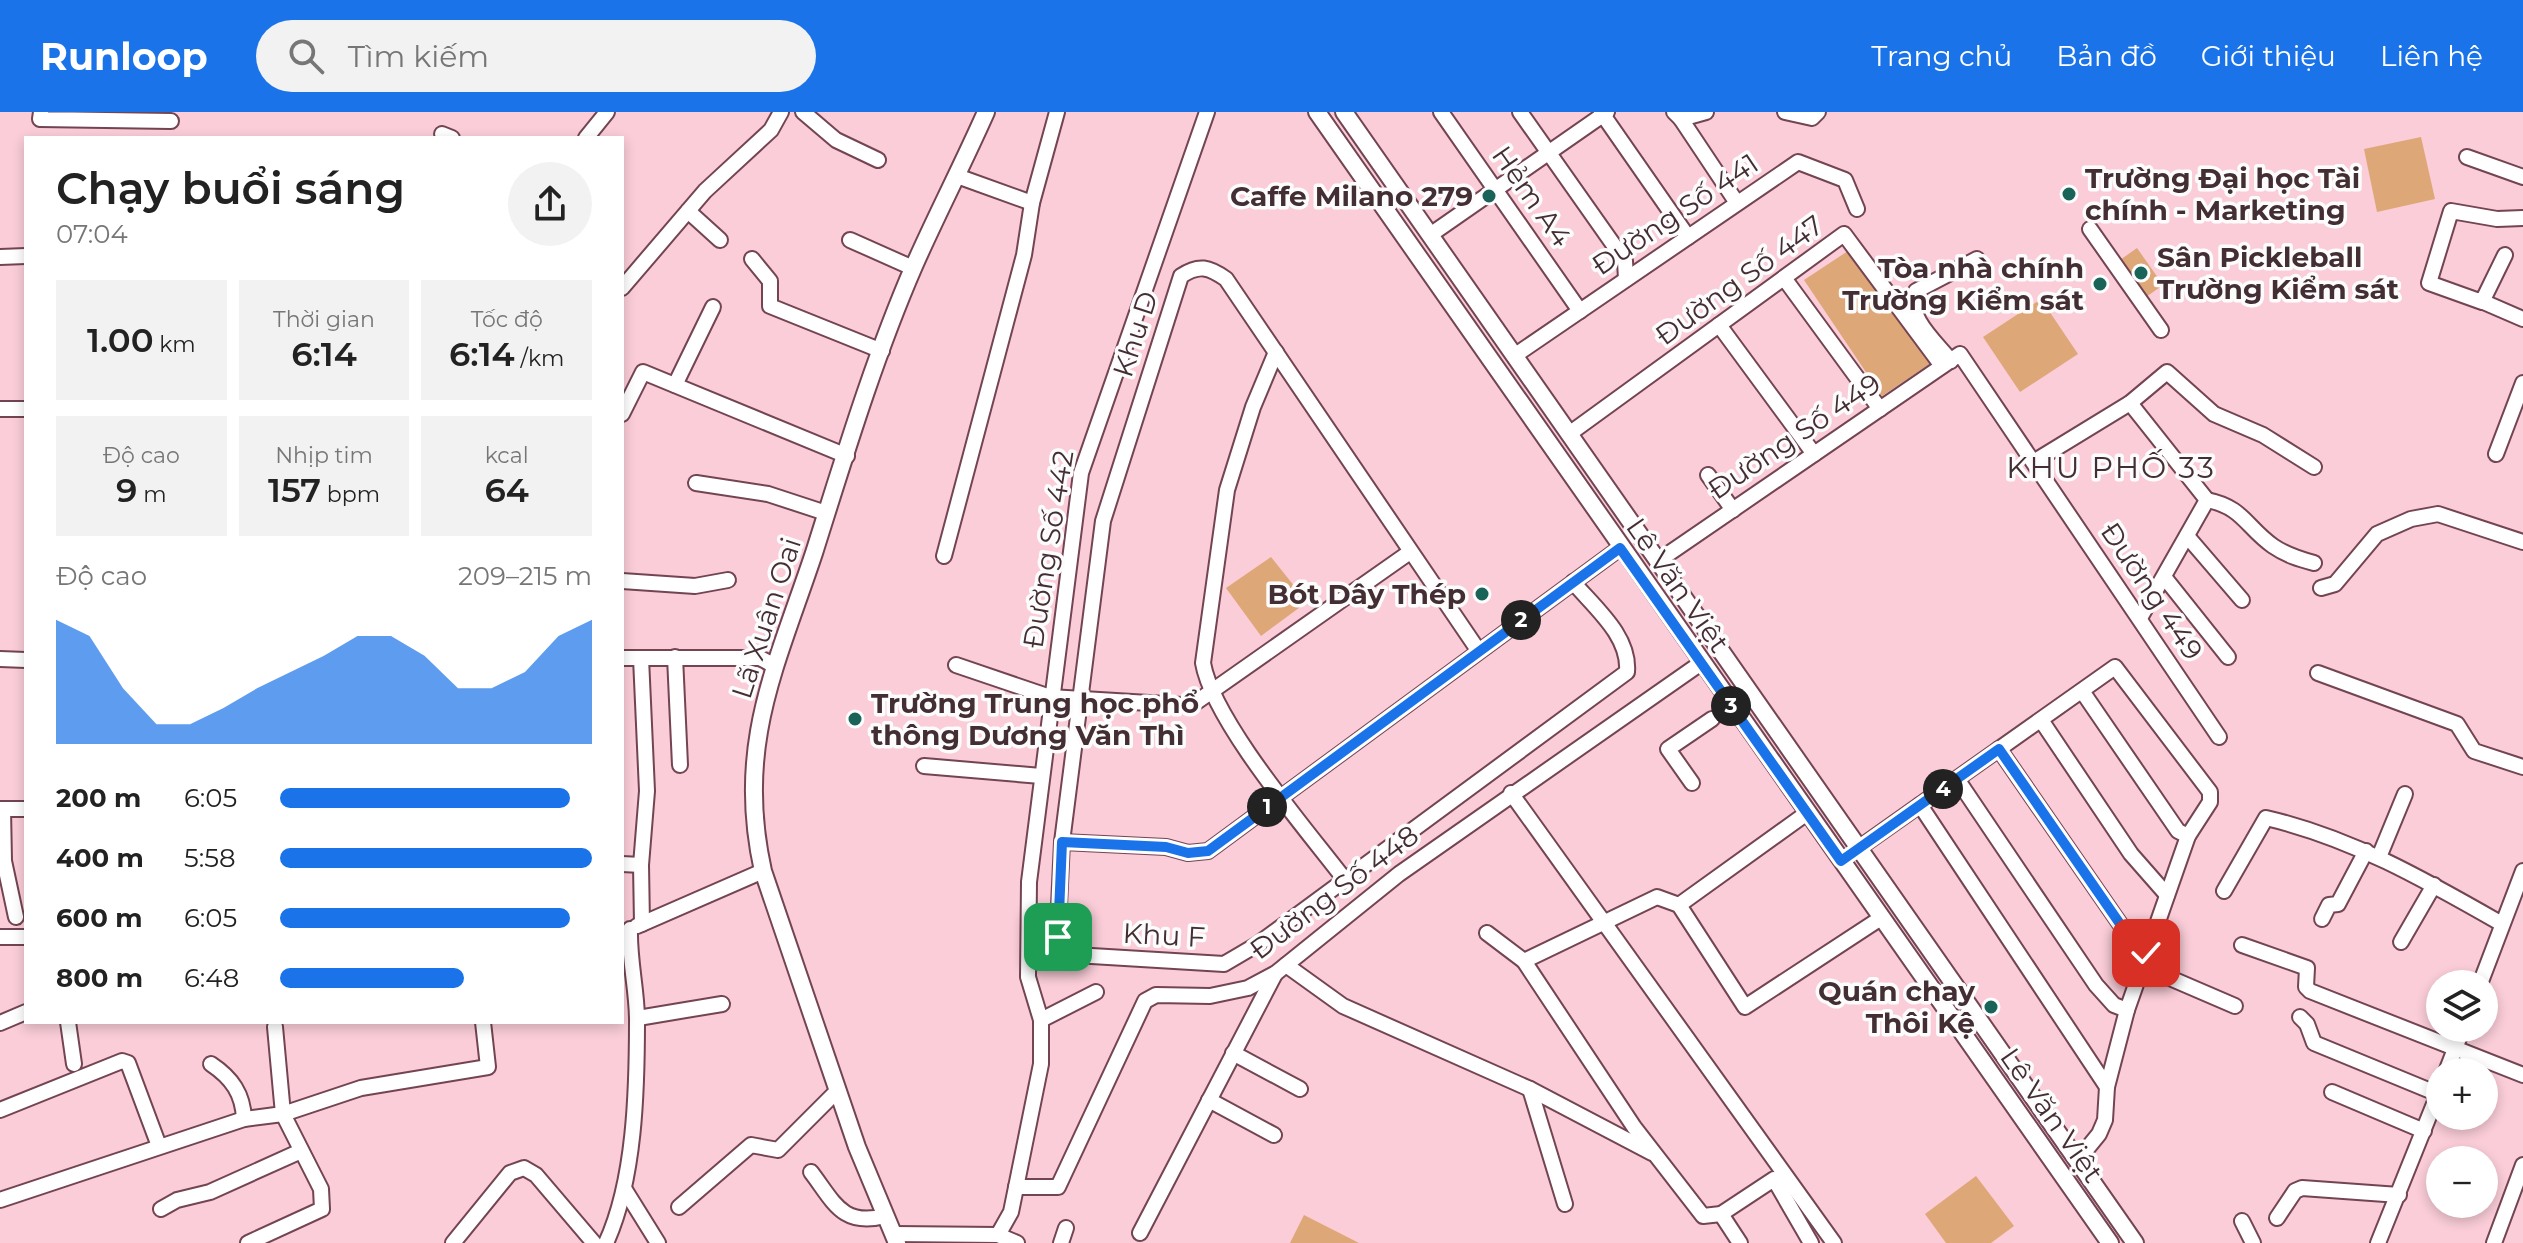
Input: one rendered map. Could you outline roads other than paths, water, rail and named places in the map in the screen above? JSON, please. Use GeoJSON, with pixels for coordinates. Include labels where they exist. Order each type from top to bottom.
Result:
{"type":"FeatureCollection","features":[{"type":"Feature","properties":{"kind":"main road","name":"Lã Xuân Oai"},"geometry":{"type":"LineString","coordinates":[[895,1239],[838,1090],[763,871],[753,800],[756,748],[773,665],[882,351],[913,268],[986,112]]}},
{"type":"Feature","properties":{"kind":"main road","name":"Lê Văn Việt"},"geometry":{"type":"LineString","coordinates":[[1317,112],[2110,1243]]}},
{"type":"Feature","properties":{"kind":"main road","name":"Lê Văn Việt"},"geometry":{"type":"LineString","coordinates":[[1344,112],[2135,1243]]}},
{"type":"Feature","properties":{"kind":"main road"},"geometry":{"type":"LineString","coordinates":[[1410,248],[1430,235]]}},
{"type":"Feature","properties":{"kind":"main road"},"geometry":{"type":"LineString","coordinates":[[1639,574],[1658,561]]}},
{"type":"Feature","properties":{"kind":"main road"},"geometry":{"type":"LineString","coordinates":[[1681,635],[1700,621]]}},
{"type":"Feature","properties":{"kind":"main road"},"geometry":{"type":"LineString","coordinates":[[1701,663],[1720,650]]}},
{"type":"Feature","properties":{"kind":"main road"},"geometry":{"type":"LineString","coordinates":[[1841,861],[1859,848]]}},
{"type":"Feature","properties":{"kind":"street"},"geometry":{"type":"LineString","coordinates":[[588,136],[607,112]]}},
{"type":"Feature","properties":{"kind":"street"},"geometry":{"type":"LineString","coordinates":[[624,286],[688,211],[771,130],[781,112]]}},
{"type":"Feature","properties":{"kind":"street"},"geometry":{"type":"LineString","coordinates":[[803,112],[836,140],[878,160]]}},
{"type":"Feature","properties":{"kind":"street"},"geometry":{"type":"LineString","coordinates":[[944,556],[1024,255],[1032,203],[1057,112]]}},
{"type":"Feature","properties":{"kind":"street","name":"Hẻm A4"},"geometry":{"type":"LineString","coordinates":[[1441,112],[1580,311]]}},
{"type":"Feature","properties":{"kind":"street"},"geometry":{"type":"LineString","coordinates":[[1520,112],[1625,261],[1626,279]]}},
{"type":"Feature","properties":{"kind":"street"},"geometry":{"type":"LineString","coordinates":[[1706,112],[1677,116],[1737,203]]}},
{"type":"Feature","properties":{"kind":"street"},"geometry":{"type":"LineString","coordinates":[[1785,112],[1812,118],[1818,112]]}},
{"type":"Feature","properties":{"kind":"street","name":"Đường Số 442"},"geometry":{"type":"LineString","coordinates":[[998,1235],[1011,1212],[1041,1064],[1041,1020],[1028,977],[1029,882],[1050,697],[1081,473],[1202,113]]}},
{"type":"Feature","properties":{"kind":"street"},"geometry":{"type":"LineString","coordinates":[[1430,235],[1604,113],[1688,237]]}},
{"type":"Feature","properties":{"kind":"street"},"geometry":{"type":"LineString","coordinates":[[37,114],[172,116],[168,136]]}},
{"type":"Feature","properties":{"kind":"street"},"geometry":{"type":"LineString","coordinates":[[2467,157],[2523,177]]}},
{"type":"Feature","properties":{"kind":"street","name":"Đường Số 441"},"geometry":{"type":"LineString","coordinates":[[1514,356],[1798,162],[1845,180],[1857,209]]}},
{"type":"Feature","properties":{"kind":"street"},"geometry":{"type":"LineString","coordinates":[[957,176],[1032,203]]}},
{"type":"Feature","properties":{"kind":"street"},"geometry":{"type":"LineString","coordinates":[[688,211],[720,240]]}},
{"type":"Feature","properties":{"kind":"street"},"geometry":{"type":"LineString","coordinates":[[2523,218],[2497,219],[2451,211],[2429,283],[2523,319]]}},
{"type":"Feature","properties":{"kind":"street"},"geometry":{"type":"LineString","coordinates":[[2090,229],[2161,330]]}},
{"type":"Feature","properties":{"kind":"street","name":"Đường Số 447"},"geometry":{"type":"LineString","coordinates":[[1569,434],[1844,234],[1951,360]]}},
{"type":"Feature","properties":{"kind":"street"},"geometry":{"type":"LineString","coordinates":[[850,240],[913,268]]}},
{"type":"Feature","properties":{"kind":"street"},"geometry":{"type":"LineString","coordinates":[[2479,300],[2482,302],[2505,255]]}},
{"type":"Feature","properties":{"kind":"street"},"geometry":{"type":"LineString","coordinates":[[0,257],[24,256]]}},
{"type":"Feature","properties":{"kind":"street"},"geometry":{"type":"LineString","coordinates":[[752,259],[770,281],[770,306],[882,351]]}},
{"type":"Feature","properties":{"kind":"street"},"geometry":{"type":"LineString","coordinates":[[1951,360],[1914,313],[1912,303],[1916,291],[1977,259]]}},
{"type":"Feature","properties":{"kind":"street","name":"Khu D"},"geometry":{"type":"LineString","coordinates":[[1082,700],[1105,511],[1181,276],[1197,267],[1208,267],[1226,279],[1276,352]]}},
{"type":"Feature","properties":{"kind":"street"},"geometry":{"type":"LineString","coordinates":[[1784,278],[1880,409]]}},
{"type":"Feature","properties":{"kind":"street"},"geometry":{"type":"LineString","coordinates":[[675,385],[713,307]]}},
{"type":"Feature","properties":{"kind":"street"},"geometry":{"type":"LineString","coordinates":[[1719,325],[1814,454]]}},
{"type":"Feature","properties":{"kind":"street"},"geometry":{"type":"LineString","coordinates":[[1276,352],[1478,650]]}},
{"type":"Feature","properties":{"kind":"street"},"geometry":{"type":"LineString","coordinates":[[1276,352],[1253,407],[1222,513],[1203,663],[1210,691],[1281,795],[1345,880]]}},
{"type":"Feature","properties":{"kind":"street","name":"Đường Số 449"},"geometry":{"type":"LineString","coordinates":[[1658,561],[1951,360]]}},
{"type":"Feature","properties":{"kind":"street","name":"Đường 449"},"geometry":{"type":"LineString","coordinates":[[1951,360],[2035,461],[2219,737]]}},
{"type":"Feature","properties":{"kind":"street"},"geometry":{"type":"LineString","coordinates":[[624,409],[638,376],[643,372],[847,456]]}},
{"type":"Feature","properties":{"kind":"street"},"geometry":{"type":"LineString","coordinates":[[2035,461],[2130,403],[2167,372],[2214,414],[2263,435],[2314,467]]}},
{"type":"Feature","properties":{"kind":"street"},"geometry":{"type":"LineString","coordinates":[[2496,454],[2523,383]]}},
{"type":"Feature","properties":{"kind":"street"},"geometry":{"type":"LineString","coordinates":[[2130,403],[2207,500],[2234,507],[2271,545],[2291,557],[2314,563]]}},
{"type":"Feature","properties":{"kind":"street"},"geometry":{"type":"LineString","coordinates":[[0,409],[24,409]]}},
{"type":"Feature","properties":{"kind":"street"},"geometry":{"type":"LineString","coordinates":[[1708,475],[1733,510]]}},
{"type":"Feature","properties":{"kind":"street"},"geometry":{"type":"LineString","coordinates":[[696,483],[768,494],[826,513]]}},
{"type":"Feature","properties":{"kind":"street"},"geometry":{"type":"LineString","coordinates":[[2140,618],[2207,500]]}},
{"type":"Feature","properties":{"kind":"street"},"geometry":{"type":"LineString","coordinates":[[2321,588],[2335,584],[2377,534],[2411,519],[2438,514],[2523,542]]}},
{"type":"Feature","properties":{"kind":"street"},"geometry":{"type":"LineString","coordinates":[[2187,536],[2242,600]]}},
{"type":"Feature","properties":{"kind":"street"},"geometry":{"type":"LineString","coordinates":[[1062,842],[1166,847],[1188,853],[1208,851],[1620,548]]}},
{"type":"Feature","properties":{"kind":"street"},"geometry":{"type":"LineString","coordinates":[[956,665],[1050,697],[1182,705],[1195,703],[1410,552]]}},
{"type":"Feature","properties":{"kind":"street"},"geometry":{"type":"LineString","coordinates":[[2165,578],[2228,657]]}},
{"type":"Feature","properties":{"kind":"street"},"geometry":{"type":"LineString","coordinates":[[624,581],[695,586],[728,580]]}},
{"type":"Feature","properties":{"kind":"street","name":"Khu F"},"geometry":{"type":"LineString","coordinates":[[1082,700],[1062,842],[1058,937],[1061,945],[1075,955],[1224,964],[1246,953],[1627,672],[1628,659],[1621,639],[1573,582]]}},
{"type":"Feature","properties":{"kind":"street"},"geometry":{"type":"LineString","coordinates":[[675,657],[680,765]]}},
{"type":"Feature","properties":{"kind":"street"},"geometry":{"type":"LineString","coordinates":[[624,658],[760,658],[773,665]]}},
{"type":"Feature","properties":{"kind":"street"},"geometry":{"type":"LineString","coordinates":[[606,1243],[625,1190],[638,1018],[629,960],[647,791],[641,658]]}},
{"type":"Feature","properties":{"kind":"street"},"geometry":{"type":"LineString","coordinates":[[0,659],[24,660]]}},
{"type":"Feature","properties":{"kind":"street","name":"Đường Số 448"},"geometry":{"type":"LineString","coordinates":[[1016,1187],[1058,1187],[1145,1001],[1156,995],[1210,996],[1248,988],[1281,969],[1399,874],[1701,663]]}},
{"type":"Feature","properties":{"kind":"street"},"geometry":{"type":"LineString","coordinates":[[1859,848],[2115,667],[2212,797],[2188,836],[2127,1010],[2107,1087],[2105,1120],[2099,1134],[2077,1161]]}},
{"type":"Feature","properties":{"kind":"street"},"geometry":{"type":"LineString","coordinates":[[2318,673],[2457,724],[2474,751],[2523,767]]}},
{"type":"Feature","properties":{"kind":"street"},"geometry":{"type":"LineString","coordinates":[[2082,691],[2178,831],[2188,836]]}},
{"type":"Feature","properties":{"kind":"street"},"geometry":{"type":"LineString","coordinates":[[1692,783],[1665,745],[1712,719]]}},
{"type":"Feature","properties":{"kind":"street"},"geometry":{"type":"LineString","coordinates":[[2041,720],[2131,854],[2167,895]]}},
{"type":"Feature","properties":{"kind":"street"},"geometry":{"type":"LineString","coordinates":[[1999,749],[2144,960],[2235,1006]]}},
{"type":"Feature","properties":{"kind":"street"},"geometry":{"type":"LineString","coordinates":[[924,766],[1041,776]]}},
{"type":"Feature","properties":{"kind":"street"},"geometry":{"type":"LineString","coordinates":[[1957,779],[2096,985],[2114,1005],[2127,1010]]}},
{"type":"Feature","properties":{"kind":"street"},"geometry":{"type":"LineString","coordinates":[[1511,793],[1834,1243]]}},
{"type":"Feature","properties":{"kind":"street"},"geometry":{"type":"LineString","coordinates":[[2322,919],[2329,905],[2338,904],[2373,854],[2405,794]]}},
{"type":"Feature","properties":{"kind":"street"},"geometry":{"type":"LineString","coordinates":[[1920,805],[2107,1087]]}},
{"type":"Feature","properties":{"kind":"street"},"geometry":{"type":"LineString","coordinates":[[16,917],[4,861],[1,809],[24,809]]}},
{"type":"Feature","properties":{"kind":"street"},"geometry":{"type":"LineString","coordinates":[[1679,905],[1807,813]]}},
{"type":"Feature","properties":{"kind":"street"},"geometry":{"type":"LineString","coordinates":[[2224,891],[2266,818],[2316,830],[2373,854],[2502,924]]}},
{"type":"Feature","properties":{"kind":"street"},"geometry":{"type":"LineString","coordinates":[[624,864],[641,865]]}},
{"type":"Feature","properties":{"kind":"street"},"geometry":{"type":"LineString","coordinates":[[631,928],[763,871]]}},
{"type":"Feature","properties":{"kind":"street"},"geometry":{"type":"LineString","coordinates":[[2485,970],[2523,871]]}},
{"type":"Feature","properties":{"kind":"street"},"geometry":{"type":"LineString","coordinates":[[2401,942],[2434,885]]}},
{"type":"Feature","properties":{"kind":"street"},"geometry":{"type":"LineString","coordinates":[[1524,961],[1657,897],[1679,905],[1745,1007],[1881,918]]}},
{"type":"Feature","properties":{"kind":"street"},"geometry":{"type":"LineString","coordinates":[[1487,933],[1524,961],[1656,1155],[1703,1216],[1721,1214],[1774,1179],[1811,1243]]}},
{"type":"Feature","properties":{"kind":"street"},"geometry":{"type":"LineString","coordinates":[[0,937],[24,937]]}},
{"type":"Feature","properties":{"kind":"street"},"geometry":{"type":"LineString","coordinates":[[2242,945],[2307,968],[2306,987],[2310,991],[2523,1075]]}},
{"type":"Feature","properties":{"kind":"street"},"geometry":{"type":"LineString","coordinates":[[1140,1233],[1233,1053],[1281,969],[1343,1006],[1530,1089],[1656,1155]]}},
{"type":"Feature","properties":{"kind":"street"},"geometry":{"type":"LineString","coordinates":[[1041,1020],[1096,992]]}},
{"type":"Feature","properties":{"kind":"street"},"geometry":{"type":"LineString","coordinates":[[638,1018],[722,1004]]}},
{"type":"Feature","properties":{"kind":"street"},"geometry":{"type":"LineString","coordinates":[[0,1023],[24,1013]]}},
{"type":"Feature","properties":{"kind":"street"},"geometry":{"type":"LineString","coordinates":[[2300,1017],[2307,1024],[2314,1043],[2426,1086]]}},
{"type":"Feature","properties":{"kind":"street"},"geometry":{"type":"LineString","coordinates":[[68,1024],[74,1064]]}},
{"type":"Feature","properties":{"kind":"street"},"geometry":{"type":"LineString","coordinates":[[0,1200],[244,1119],[283,1114],[361,1088],[488,1067],[483,1024]]}},
{"type":"Feature","properties":{"kind":"street"},"geometry":{"type":"LineString","coordinates":[[248,1243],[322,1209],[321,1189],[283,1114],[275,1027]]}},
{"type":"Feature","properties":{"kind":"street"},"geometry":{"type":"LineString","coordinates":[[2451,1058],[2457,1042]]}},
{"type":"Feature","properties":{"kind":"street"},"geometry":{"type":"LineString","coordinates":[[1233,1053],[1300,1089]]}},
{"type":"Feature","properties":{"kind":"street"},"geometry":{"type":"LineString","coordinates":[[0,1110],[122,1061],[128,1063],[159,1146]]}},
{"type":"Feature","properties":{"kind":"street"},"geometry":{"type":"LineString","coordinates":[[211,1064],[229,1076],[240,1096],[244,1119]]}},
{"type":"Feature","properties":{"kind":"street"},"geometry":{"type":"LineString","coordinates":[[1530,1089],[1565,1204]]}},
{"type":"Feature","properties":{"kind":"street"},"geometry":{"type":"LineString","coordinates":[[679,1207],[751,1145],[778,1150],[838,1090]]}},
{"type":"Feature","properties":{"kind":"street"},"geometry":{"type":"LineString","coordinates":[[2332,1092],[2424,1131]]}},
{"type":"Feature","properties":{"kind":"street"},"geometry":{"type":"LineString","coordinates":[[1209,1100],[1274,1135]]}},
{"type":"Feature","properties":{"kind":"street"},"geometry":{"type":"LineString","coordinates":[[2378,1243],[2426,1126]]}},
{"type":"Feature","properties":{"kind":"street"},"geometry":{"type":"LineString","coordinates":[[161,1209],[301,1151]]}},
{"type":"Feature","properties":{"kind":"street"},"geometry":{"type":"LineString","coordinates":[[2494,1243],[2523,1165]]}},
{"type":"Feature","properties":{"kind":"street"},"geometry":{"type":"LineString","coordinates":[[453,1243],[510,1173],[524,1168],[536,1175],[594,1243]]}},
{"type":"Feature","properties":{"kind":"street"},"geometry":{"type":"LineString","coordinates":[[811,1172],[843,1213],[869,1220],[885,1216]]}},
{"type":"Feature","properties":{"kind":"street"},"geometry":{"type":"LineString","coordinates":[[2277,1218],[2295,1191],[2302,1188],[2399,1195]]}},
{"type":"Feature","properties":{"kind":"street"},"geometry":{"type":"LineString","coordinates":[[625,1190],[658,1243]]}},
{"type":"Feature","properties":{"kind":"street"},"geometry":{"type":"LineString","coordinates":[[1721,1214],[1740,1243]]}},
{"type":"Feature","properties":{"kind":"street"},"geometry":{"type":"LineString","coordinates":[[2242,1221],[2253,1243]]}},
{"type":"Feature","properties":{"kind":"street"},"geometry":{"type":"LineString","coordinates":[[1061,1243],[1066,1228]]}},
{"type":"Feature","properties":{"kind":"street"},"geometry":{"type":"LineString","coordinates":[[895,1239],[998,1235],[1017,1243]]}},
{"type":"Feature","properties":{"kind":"place","name":"Trường Đại học Tài chính - Marketing"},"geometry":{"type":"Point","coordinates":[2069,194]}},
{"type":"Feature","properties":{"kind":"place","name":"Caffe Milano 279"},"geometry":{"type":"Point","coordinates":[1489,196]}},
{"type":"Feature","properties":{"kind":"place","name":"Sân Pickleball Trường Kiểm sát"},"geometry":{"type":"Point","coordinates":[2141,273]}},
{"type":"Feature","properties":{"kind":"place","name":"Tòa nhà chính Trường Kiểm sát"},"geometry":{"type":"Point","coordinates":[2100,284]}},
{"type":"Feature","properties":{"kind":"place","name":"Bót Dây Thép"},"geometry":{"type":"Point","coordinates":[1482,594]}},
{"type":"Feature","properties":{"kind":"place","name":"Trường Trung học phổ thông Dương Văn Thì"},"geometry":{"type":"Point","coordinates":[855,719]}},
{"type":"Feature","properties":{"kind":"place","name":"Quán chay Thôi Kệ"},"geometry":{"type":"Point","coordinates":[1991,1007]}},
{"type":"Feature","properties":{"kind":"district","name":"KHU PHỐ 33"},"geometry":{"type":"Point","coordinates":[2111,467]}}]}
